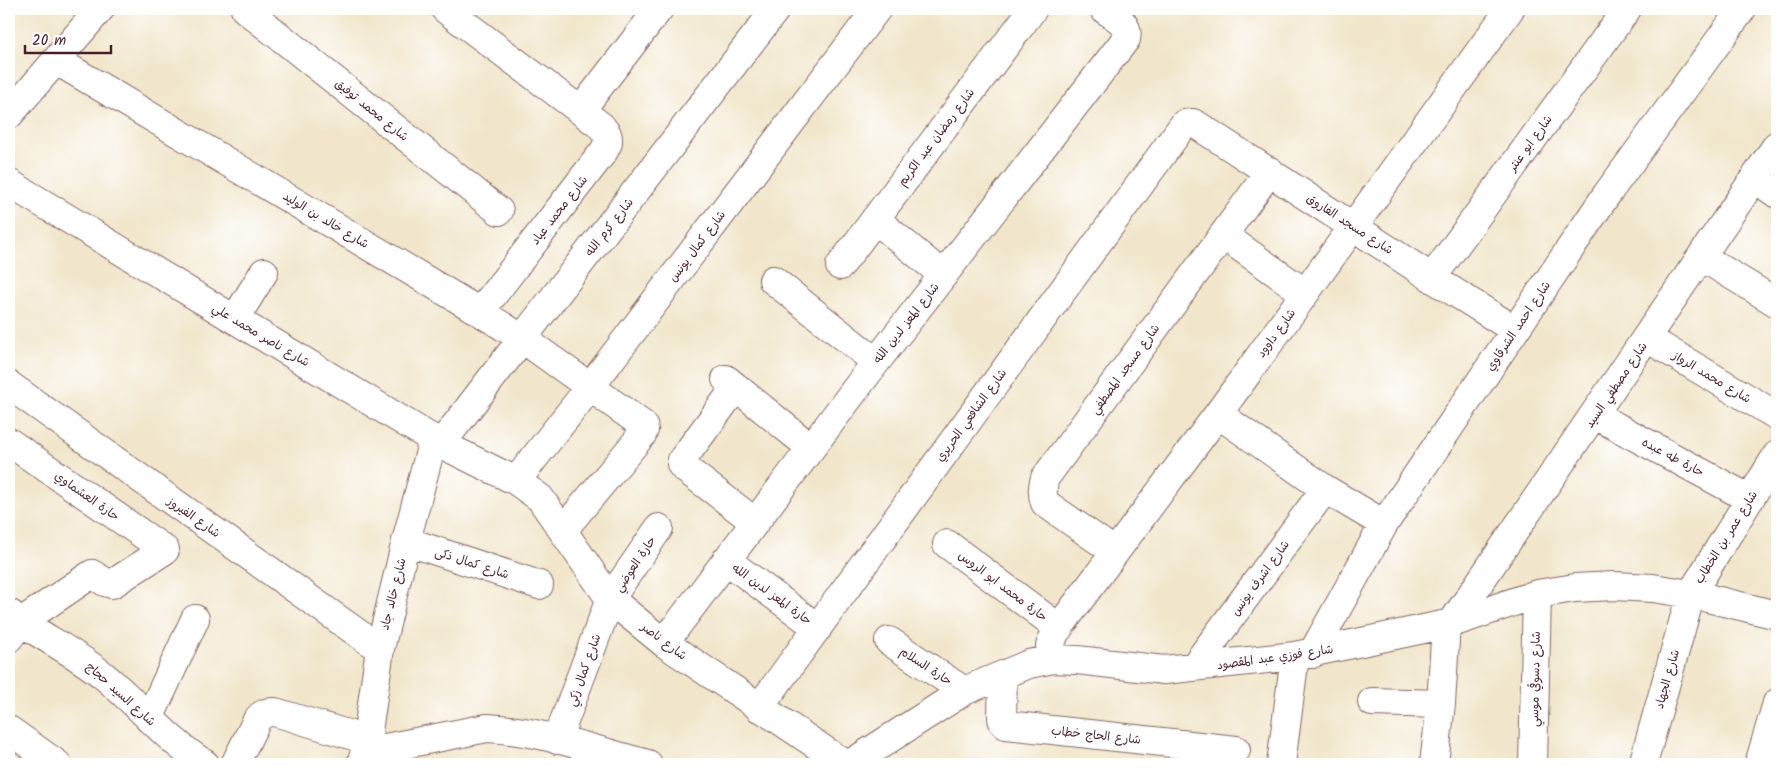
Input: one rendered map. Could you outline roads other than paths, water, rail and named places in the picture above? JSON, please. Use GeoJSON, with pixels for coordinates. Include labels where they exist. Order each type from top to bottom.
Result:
{"type":"FeatureCollection","features":[{"type":"Feature","properties":{"kind":"street"},"geometry":{"type":"LineString","coordinates":[[13,103],[57,61],[100,9]]}},
{"type":"Feature","properties":{"kind":"street","name":"شارع محمد توفيق"},"geometry":{"type":"LineString","coordinates":[[245,9],[499,210]]}},
{"type":"Feature","properties":{"kind":"street","name":"شارع محمد عياد"},"geometry":{"type":"LineString","coordinates":[[445,9],[581,110],[605,129],[607,134],[608,143],[604,151],[480,312]]}},
{"type":"Feature","properties":{"kind":"street"},"geometry":{"type":"LineString","coordinates":[[581,110],[658,9]]}},
{"type":"Feature","properties":{"kind":"street","name":"شارع كرم الله"},"geometry":{"type":"LineString","coordinates":[[437,442],[522,339],[776,9]]}},
{"type":"Feature","properties":{"kind":"street","name":"شارع كمال يونس"},"geometry":{"type":"LineString","coordinates":[[516,481],[590,387],[877,9]]}},
{"type":"Feature","properties":{"kind":"street","name":"شارع رمضان عبد الكريم"},"geometry":{"type":"LineString","coordinates":[[840,266],[1033,9]]}},
{"type":"Feature","properties":{"kind":"street","name":"شارع المعز لدين الله"},"geometry":{"type":"LineString","coordinates":[[664,642],[876,362],[1126,39],[1127,31],[1124,24],[1104,9]]}},
{"type":"Feature","properties":{"kind":"street","name":"شارع داوود"},"geometry":{"type":"LineString","coordinates":[[1053,660],[1050,646],[1059,628],[1218,414],[1510,9]]}},
{"type":"Feature","properties":{"kind":"street","name":"شارع ابو عنتر"},"geometry":{"type":"LineString","coordinates":[[1432,278],[1627,9]]}},
{"type":"Feature","properties":{"kind":"street","name":"شارع احمد الشرقاوي"},"geometry":{"type":"LineString","coordinates":[[1304,655],[1384,524],[1607,194],[1742,9]]}},
{"type":"Feature","properties":{"kind":"street","name":"شارع خالد بن الوليد"},"geometry":{"type":"LineString","coordinates":[[57,61],[480,312],[522,339],[643,425],[642,435],[562,530]]}},
{"type":"Feature","properties":{"kind":"street","name":"شارع مسجد الفاروق"},"geometry":{"type":"LineString","coordinates":[[1184,124],[1192,122],[1515,330]]}},
{"type":"Feature","properties":{"kind":"street","name":"شارع الشافعي الحريري"},"geometry":{"type":"LineString","coordinates":[[759,708],[1184,124]]}},
{"type":"Feature","properties":{"kind":"street","name":"شارع مصطفي السيد"},"geometry":{"type":"LineString","coordinates":[[1449,623],[1595,415],[1777,146]]}},
{"type":"Feature","properties":{"kind":"street","name":"شارع مسجد المصطفي"},"geometry":{"type":"LineString","coordinates":[[1115,552],[1045,503],[1042,495],[1042,486],[1045,478],[1270,171]]}},
{"type":"Feature","properties":{"kind":"street"},"geometry":{"type":"LineString","coordinates":[[1754,179],[1777,194]]}},
{"type":"Feature","properties":{"kind":"street","name":"شارع ناصر محمد علي"},"geometry":{"type":"LineString","coordinates":[[9,183],[437,442],[516,481]]}},
{"type":"Feature","properties":{"kind":"street"},"geometry":{"type":"LineString","coordinates":[[875,219],[944,275]]}},
{"type":"Feature","properties":{"kind":"street"},"geometry":{"type":"LineString","coordinates":[[1223,235],[1305,293]]}},
{"type":"Feature","properties":{"kind":"street"},"geometry":{"type":"LineString","coordinates":[[1702,256],[1777,302]]}},
{"type":"Feature","properties":{"kind":"street"},"geometry":{"type":"LineString","coordinates":[[235,319],[264,272]]}},
{"type":"Feature","properties":{"kind":"street"},"geometry":{"type":"LineString","coordinates":[[772,280],[876,362]]}},
{"type":"Feature","properties":{"kind":"street","name":"شارع محمد الرواز"},"geometry":{"type":"LineString","coordinates":[[1647,338],[1777,416]]}},
{"type":"Feature","properties":{"kind":"street"},"geometry":{"type":"LineString","coordinates":[[755,522],[682,467],[681,464],[731,383],[811,448]]}},
{"type":"Feature","properties":{"kind":"street","name":"شارع الفيروز"},"geometry":{"type":"LineString","coordinates":[[9,385],[380,649]]}},
{"type":"Feature","properties":{"kind":"street"},"geometry":{"type":"LineString","coordinates":[[1218,414],[1325,489],[1384,524]]}},
{"type":"Feature","properties":{"kind":"street","name":"حارة طه عبده"},"geometry":{"type":"LineString","coordinates":[[1595,415],[1750,499]]}},
{"type":"Feature","properties":{"kind":"street","name":"حارة العشماوي"},"geometry":{"type":"LineString","coordinates":[[9,442],[165,550],[112,584],[92,574],[13,624]]}},
{"type":"Feature","properties":{"kind":"street","name":"شارع خالد جاد"},"geometry":{"type":"LineString","coordinates":[[364,752],[380,649],[406,542],[437,442]]}},
{"type":"Feature","properties":{"kind":"street","name":"شارع عمر بن الخطاب"},"geometry":{"type":"LineString","coordinates":[[1691,594],[1777,455]]}},
{"type":"Feature","properties":{"kind":"street","name":"شارع ناصر"},"geometry":{"type":"LineString","coordinates":[[516,481],[540,498],[610,599],[664,642],[759,708],[845,764]]}},
{"type":"Feature","properties":{"kind":"street","name":"شارع اشرف يونس"},"geometry":{"type":"LineString","coordinates":[[1194,668],[1325,489]]}},
{"type":"Feature","properties":{"kind":"street","name":"حارة العوضي"},"geometry":{"type":"LineString","coordinates":[[610,599],[659,528]]}},
{"type":"Feature","properties":{"kind":"street","name":"شارع كمال ذكى"},"geometry":{"type":"LineString","coordinates":[[406,542],[539,585]]}},
{"type":"Feature","properties":{"kind":"street","name":"حارة محمد ابو الروس"},"geometry":{"type":"LineString","coordinates":[[947,544],[1059,628]]}},
{"type":"Feature","properties":{"kind":"street","name":"حارة المعز لدين الله"},"geometry":{"type":"LineString","coordinates":[[726,560],[818,628]]}},
{"type":"Feature","properties":{"kind":"street","name":"شارع فوزي عبد المقصود"},"geometry":{"type":"LineString","coordinates":[[850,764],[964,691],[1029,664],[1053,660],[1077,660],[1164,670],[1304,655],[1449,623],[1537,594],[1575,588],[1614,586],[1652,588],[1691,594],[1777,615]]}},
{"type":"Feature","properties":{"kind":"street","name":"شارع دسوقي موسي"},"geometry":{"type":"LineString","coordinates":[[1532,764],[1537,594]]}},
{"type":"Feature","properties":{"kind":"street","name":"شارع الجهاد"},"geometry":{"type":"LineString","coordinates":[[1643,764],[1691,594]]}},
{"type":"Feature","properties":{"kind":"street","name":"شارع كمال زكي"},"geometry":{"type":"LineString","coordinates":[[557,740],[610,599]]}},
{"type":"Feature","properties":{"kind":"street"},"geometry":{"type":"LineString","coordinates":[[149,718],[195,618]]}},
{"type":"Feature","properties":{"kind":"street"},"geometry":{"type":"LineString","coordinates":[[1434,764],[1449,623]]}},
{"type":"Feature","properties":{"kind":"street","name":"شارع السيد حجاج"},"geometry":{"type":"LineString","coordinates":[[13,624],[77,656],[104,677],[171,740],[205,764]]}},
{"type":"Feature","properties":{"kind":"street","name":"حارة السلام"},"geometry":{"type":"LineString","coordinates":[[889,641],[964,691]]}},
{"type":"Feature","properties":{"kind":"street"},"geometry":{"type":"LineString","coordinates":[[1281,764],[1304,655]]}},
{"type":"Feature","properties":{"kind":"street","name":"شارع الحاج خطاب"},"geometry":{"type":"LineString","coordinates":[[1003,675],[1002,718],[1006,725],[1236,750]]}},
{"type":"Feature","properties":{"kind":"street"},"geometry":{"type":"LineString","coordinates":[[1372,702],[1440,704]]}},
{"type":"Feature","properties":{"kind":"street"},"geometry":{"type":"LineString","coordinates":[[1758,764],[1777,702]]}},
{"type":"Feature","properties":{"kind":"street"},"geometry":{"type":"LineString","coordinates":[[235,764],[257,720],[266,712],[275,712],[364,752],[487,728],[507,729],[557,740],[642,764]]}},
{"type":"Feature","properties":{"kind":"street"},"geometry":{"type":"LineString","coordinates":[[9,730],[57,764]]}}]}
